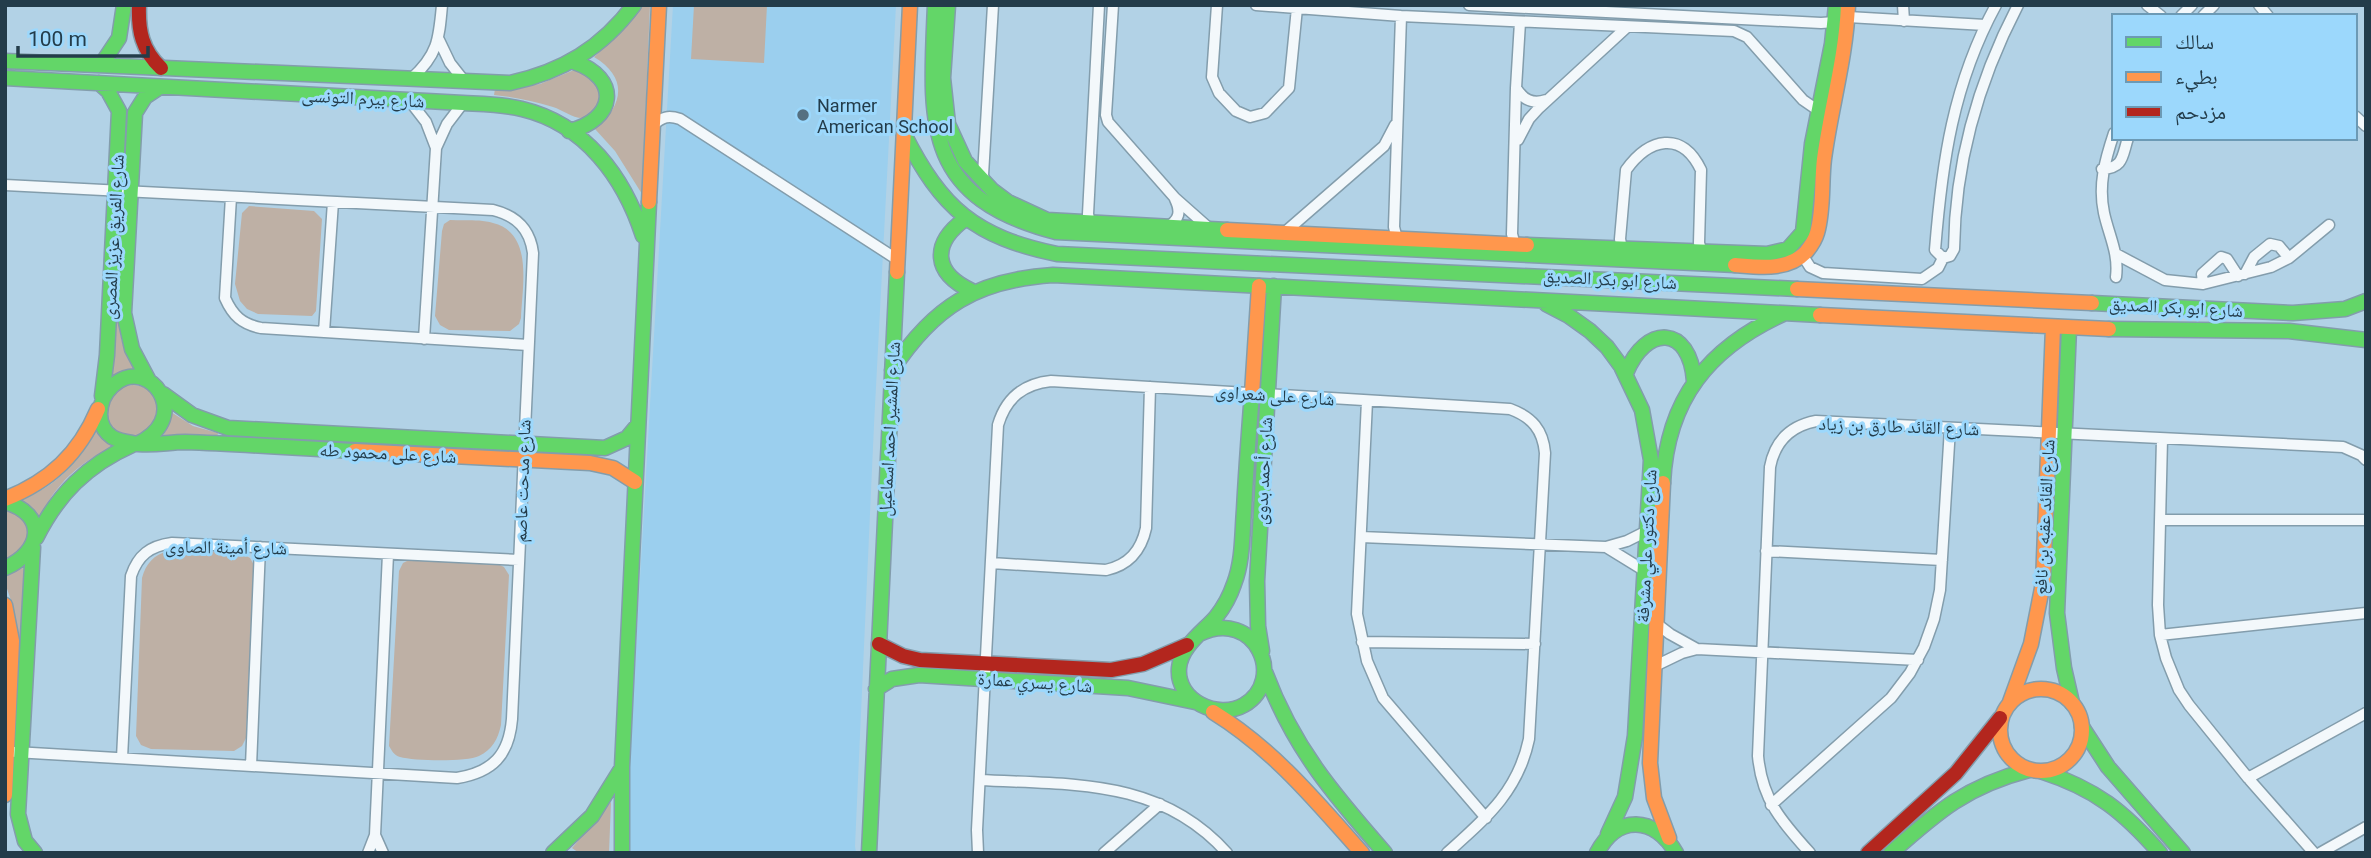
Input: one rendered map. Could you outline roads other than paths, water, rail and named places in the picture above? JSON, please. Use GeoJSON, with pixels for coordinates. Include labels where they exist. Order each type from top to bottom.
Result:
{"type":"FeatureCollection","features":[{"type":"Feature","properties":{"kind":"street"},"geometry":{"type":"LineString","coordinates":[[101,65],[117,46],[124,5]]}},
{"type":"Feature","properties":{"kind":"street"},"geometry":{"type":"LineString","coordinates":[[139,5],[138,33],[150,58],[161,68]]}},
{"type":"Feature","properties":{"kind":"street"},"geometry":{"type":"LineString","coordinates":[[411,79],[428,61],[439,40],[442,5]]}},
{"type":"Feature","properties":{"kind":"street","name":"شارع بيرم التونسى"},"geometry":{"type":"LineString","coordinates":[[5,61],[510,83],[531,80],[574,62],[612,32],[634,5]]}},
{"type":"Feature","properties":{"kind":"street"},"geometry":{"type":"LineString","coordinates":[[622,853],[622,767],[659,5]]}},
{"type":"Feature","properties":{"kind":"street","name":"شارع المشير احمد اسماعيل"},"geometry":{"type":"LineString","coordinates":[[869,853],[910,5]]}},
{"type":"Feature","properties":{"kind":"street"},"geometry":{"type":"LineString","coordinates":[[935,5],[931,96],[933,116],[944,153],[966,186],[997,212],[1033,227],[1056,232],[1166,232],[1319,240],[1776,254],[1785,252],[1799,240],[1805,223],[1812,144],[1819,111],[1831,88]]}},
{"type":"Feature","properties":{"kind":"street"},"geometry":{"type":"LineString","coordinates":[[948,5],[944,99],[950,129],[962,157],[985,186],[1004,201],[1046,220],[1166,232],[1210,229],[1284,233],[1319,240]]}},
{"type":"Feature","properties":{"kind":"street"},"geometry":{"type":"LineString","coordinates":[[985,186],[983,175],[993,5]]}},
{"type":"Feature","properties":{"kind":"street"},"geometry":{"type":"LineString","coordinates":[[1090,223],[1088,214],[1099,5]]}},
{"type":"Feature","properties":{"kind":"street"},"geometry":{"type":"LineString","coordinates":[[1113,5],[1106,115],[1108,122],[1175,198],[1210,229]]}},
{"type":"Feature","properties":{"kind":"street"},"geometry":{"type":"LineString","coordinates":[[1217,5],[1212,77],[1219,93],[1236,111],[1250,117],[1265,113],[1289,88],[1297,8]]}},
{"type":"Feature","properties":{"kind":"street"},"geometry":{"type":"LineString","coordinates":[[1256,5],[1401,16],[1741,33],[1800,96],[1819,111]]}},
{"type":"Feature","properties":{"kind":"street"},"geometry":{"type":"LineString","coordinates":[[1469,5],[1821,23],[1844,15],[1985,25]]}},
{"type":"Feature","properties":{"kind":"street"},"geometry":{"type":"LineString","coordinates":[[1390,242],[1768,267],[1792,263],[1802,256],[1815,240],[1818,230],[1831,88],[1844,15],[1836,5]]}},
{"type":"Feature","properties":{"kind":"street"},"geometry":{"type":"LineString","coordinates":[[1903,5],[1905,21]]}},
{"type":"Feature","properties":{"kind":"street"},"geometry":{"type":"LineString","coordinates":[[1943,258],[1937,253],[1936,246],[1940,187],[1954,110],[1968,67],[1996,5]]}},
{"type":"Feature","properties":{"kind":"street"},"geometry":{"type":"LineString","coordinates":[[1802,256],[1810,267],[1823,273],[1922,279],[1938,268],[1943,258],[1950,256],[1954,246],[1958,190],[1972,116],[1989,65],[2018,5]]}},
{"type":"Feature","properties":{"kind":"street"},"geometry":{"type":"LineString","coordinates":[[1507,22],[1508,8]]}},
{"type":"Feature","properties":{"kind":"street"},"geometry":{"type":"LineString","coordinates":[[1538,23],[1539,9]]}},
{"type":"Feature","properties":{"kind":"street"},"geometry":{"type":"LineString","coordinates":[[1390,242],[1394,228],[1401,16]]}},
{"type":"Feature","properties":{"kind":"street"},"geometry":{"type":"LineString","coordinates":[[1515,245],[1516,88],[1520,22]]}},
{"type":"Feature","properties":{"kind":"street"},"geometry":{"type":"LineString","coordinates":[[1516,145],[1529,119],[1627,27]]}},
{"type":"Feature","properties":{"kind":"street"},"geometry":{"type":"LineString","coordinates":[[439,40],[450,63],[465,82]]}},
{"type":"Feature","properties":{"kind":"street"},"geometry":{"type":"LineString","coordinates":[[569,131],[582,130],[593,125],[602,116],[607,105],[608,92],[597,71],[586,64],[574,62]]}},
{"type":"Feature","properties":{"kind":"street","name":"شارع بيرم التونسى"},"geometry":{"type":"LineString","coordinates":[[5,78],[463,103],[509,106],[532,111],[589,145],[620,182],[632,203],[646,250]]}},
{"type":"Feature","properties":{"kind":"street","name":"شارع الفريق عزيز المصرى"},"geometry":{"type":"LineString","coordinates":[[99,83],[108,91],[119,111],[124,313],[132,349],[149,381]]}},
{"type":"Feature","properties":{"kind":"street","name":"شارع الفريق عزيز المصرى"},"geometry":{"type":"LineString","coordinates":[[5,501],[42,482],[61,468],[86,437],[100,402],[123,191],[135,113],[140,101],[149,92],[160,87]]}},
{"type":"Feature","properties":{"kind":"street"},"geometry":{"type":"LineString","coordinates":[[1516,88],[1520,95],[1535,102],[1550,97]]}},
{"type":"Feature","properties":{"kind":"street"},"geometry":{"type":"LineString","coordinates":[[1800,96],[1812,96],[1831,88]]}},
{"type":"Feature","properties":{"kind":"street"},"geometry":{"type":"LineString","coordinates":[[409,100],[426,122],[436,148]]}},
{"type":"Feature","properties":{"kind":"street"},"geometry":{"type":"LineString","coordinates":[[424,338],[436,148],[447,124],[463,103]]}},
{"type":"Feature","properties":{"kind":"street"},"geometry":{"type":"LineString","coordinates":[[653,125],[661,118],[670,116],[680,120],[898,260]]}},
{"type":"Feature","properties":{"kind":"street"},"geometry":{"type":"LineString","coordinates":[[1284,233],[1373,156],[1392,133],[1397,119]]}},
{"type":"Feature","properties":{"kind":"street","name":"شارع ابو بكر الصديق"},"geometry":{"type":"LineString","coordinates":[[904,134],[939,195],[965,219],[1008,242],[1057,254],[2293,313],[2321,312],[2363,303]]}},
{"type":"Feature","properties":{"kind":"street"},"geometry":{"type":"LineString","coordinates":[[2112,139],[2102,169],[2103,210],[2116,254],[2116,277]]}},
{"type":"Feature","properties":{"kind":"street"},"geometry":{"type":"LineString","coordinates":[[2102,169],[2114,169],[2119,165],[2127,140]]}},
{"type":"Feature","properties":{"kind":"street"},"geometry":{"type":"LineString","coordinates":[[1622,249],[1619,239],[1626,170],[1651,145],[1669,142],[1682,145],[1701,170],[1699,243],[1702,252]]}},
{"type":"Feature","properties":{"kind":"street"},"geometry":{"type":"LineString","coordinates":[[962,157],[974,157],[985,149]]}},
{"type":"Feature","properties":{"kind":"street"},"geometry":{"type":"LineString","coordinates":[[1373,156],[1386,158],[1396,167]]}},
{"type":"Feature","properties":{"kind":"street","name":"شارع مدحت عاصم"},"geometry":{"type":"LineString","coordinates":[[5,185],[493,210],[517,220],[526,230],[533,253],[512,719],[510,737],[503,753],[491,766],[475,775],[457,778],[11,752]]}},
{"type":"Feature","properties":{"kind":"street"},"geometry":{"type":"LineString","coordinates":[[231,197],[225,298],[238,319],[249,325],[261,328],[528,345]]}},
{"type":"Feature","properties":{"kind":"street"},"geometry":{"type":"LineString","coordinates":[[1166,232],[1179,215],[1175,198]]}},
{"type":"Feature","properties":{"kind":"street"},"geometry":{"type":"LineString","coordinates":[[324,332],[332,202]]}},
{"type":"Feature","properties":{"kind":"street"},"geometry":{"type":"LineString","coordinates":[[1309,212],[1311,228],[1319,240]]}},
{"type":"Feature","properties":{"kind":"street"},"geometry":{"type":"LineString","coordinates":[[965,219],[953,226],[944,237],[940,258],[947,277],[958,287],[972,291]]}},
{"type":"Feature","properties":{"kind":"street"},"geometry":{"type":"LineString","coordinates":[[2116,254],[2165,280],[2203,284],[2271,267],[2289,258],[2329,225]]}},
{"type":"Feature","properties":{"kind":"street"},"geometry":{"type":"LineString","coordinates":[[1936,246],[1938,242],[1947,240],[1954,246]]}},
{"type":"Feature","properties":{"kind":"street"},"geometry":{"type":"LineString","coordinates":[[2242,274],[2254,257],[2270,244],[2279,246],[2289,258]]}},
{"type":"Feature","properties":{"kind":"street"},"geometry":{"type":"LineString","coordinates":[[2203,284],[2202,274],[2221,257],[2227,259],[2242,274]]}},
{"type":"Feature","properties":{"kind":"street"},"geometry":{"type":"LineString","coordinates":[[1448,296],[1450,272]]}},
{"type":"Feature","properties":{"kind":"street","name":"شارع ابو بكر الصديق"},"geometry":{"type":"LineString","coordinates":[[892,370],[917,332],[952,303],[972,291],[1011,278],[1042,275],[2069,328],[2289,331],[2366,340]]}},
{"type":"Feature","properties":{"kind":"street","name":"شارع أحمد بدوى"},"geometry":{"type":"LineString","coordinates":[[1199,634],[1230,596],[1240,565],[1252,394],[1266,286]]}},
{"type":"Feature","properties":{"kind":"street","name":"شارع أحمد بدوى"},"geometry":{"type":"LineString","coordinates":[[1263,656],[1258,626],[1256,581],[1267,395],[1266,286]]}},
{"type":"Feature","properties":{"kind":"street"},"geometry":{"type":"LineString","coordinates":[[1860,292],[1860,316]]}},
{"type":"Feature","properties":{"kind":"street","name":"شارع دكتور علي مشرفة"},"geometry":{"type":"LineString","coordinates":[[1538,300],[1570,316],[1597,337],[1626,373],[1641,404],[1649,437],[1651,460],[1635,736],[1625,797],[1599,846]]}},
{"type":"Feature","properties":{"kind":"street","name":"شارع دكتور علي مشرفة"},"geometry":{"type":"LineString","coordinates":[[1676,853],[1654,799],[1650,763],[1664,462],[1669,434],[1679,406],[1694,381],[1713,358],[1735,338],[1760,323],[1788,312]]}},
{"type":"Feature","properties":{"kind":"street","name":"شارع القائد عقبه بن نافع"},"geometry":{"type":"LineString","coordinates":[[2006,708],[2031,644],[2043,583],[2053,327]]}},
{"type":"Feature","properties":{"kind":"street","name":"شارع القائد عقبه بن نافع"},"geometry":{"type":"LineString","coordinates":[[2069,328],[2057,613],[2064,668],[2072,702]]}},
{"type":"Feature","properties":{"kind":"street"},"geometry":{"type":"LineString","coordinates":[[1626,373],[1630,358],[1639,346],[1651,339],[1666,338],[1679,342],[1690,353],[1695,366],[1694,381]]}},
{"type":"Feature","properties":{"kind":"street"},"geometry":{"type":"LineString","coordinates":[[5,568],[17,565],[27,558],[46,517],[74,480],[112,453],[149,440],[159,431],[165,418],[161,393],[149,381],[127,377],[107,388],[100,402],[102,426],[115,440],[135,444]]}},
{"type":"Feature","properties":{"kind":"street","name":"شارع على شعراوى"},"geometry":{"type":"LineString","coordinates":[[978,853],[998,425],[1011,398],[1029,386],[1051,381],[1510,409],[1531,420],[1539,430],[1545,453],[1531,729],[1526,754],[1510,788],[1486,818],[1447,853]]}},
{"type":"Feature","properties":{"kind":"street"},"geometry":{"type":"LineString","coordinates":[[991,564],[1106,570],[1125,563],[1133,556],[1140,548],[1146,528],[1150,387]]}},
{"type":"Feature","properties":{"kind":"street","name":"شارع على محمود طه"},"geometry":{"type":"LineString","coordinates":[[161,393],[192,415],[228,428],[605,447],[628,439],[637,426]]}},
{"type":"Feature","properties":{"kind":"street"},"geometry":{"type":"LineString","coordinates":[[1367,401],[1357,614],[1362,642],[1374,680],[1383,698],[1486,818]]}},
{"type":"Feature","properties":{"kind":"street","name":"شارع القائد طارق بن زياد"},"geometry":{"type":"LineString","coordinates":[[1810,853],[1771,805],[1761,782],[1758,757],[1772,455],[1777,445],[1794,428],[1816,422],[2343,447],[2366,460]]}},
{"type":"Feature","properties":{"kind":"street"},"geometry":{"type":"LineString","coordinates":[[1771,805],[1891,698],[1918,660],[1936,612],[1950,428]]}},
{"type":"Feature","properties":{"kind":"street"},"geometry":{"type":"LineString","coordinates":[[2162,439],[2158,605],[2160,635],[2166,658],[2179,690],[2248,778],[2314,853]]}},
{"type":"Feature","properties":{"kind":"street","name":"شارع على محمود طه"},"geometry":{"type":"LineString","coordinates":[[135,444],[203,443],[601,464],[635,482]]}},
{"type":"Feature","properties":{"kind":"street"},"geometry":{"type":"LineString","coordinates":[[5,501],[21,507],[35,526],[29,588],[28,640],[5,795]]}},
{"type":"Feature","properties":{"kind":"street"},"geometry":{"type":"LineString","coordinates":[[2160,520],[2366,520]]}},
{"type":"Feature","properties":{"kind":"street"},"geometry":{"type":"LineString","coordinates":[[1361,537],[1606,548],[1647,531]]}},
{"type":"Feature","properties":{"kind":"street","name":"شارع أمينة الصاوى"},"geometry":{"type":"LineString","coordinates":[[122,758],[131,576],[136,562],[145,551],[172,543],[519,560]]}},
{"type":"Feature","properties":{"kind":"street"},"geometry":{"type":"LineString","coordinates":[[251,766],[260,547]]}},
{"type":"Feature","properties":{"kind":"street"},"geometry":{"type":"LineString","coordinates":[[1606,548],[1645,571]]}},
{"type":"Feature","properties":{"kind":"street"},"geometry":{"type":"LineString","coordinates":[[1766,551],[1942,560]]}},
{"type":"Feature","properties":{"kind":"street"},"geometry":{"type":"LineString","coordinates":[[368,853],[375,835],[388,554]]}},
{"type":"Feature","properties":{"kind":"street"},"geometry":{"type":"LineString","coordinates":[[1643,598],[1659,598]]}},
{"type":"Feature","properties":{"kind":"street"},"geometry":{"type":"LineString","coordinates":[[5,606],[12,641],[11,752],[18,814],[25,841],[35,853]]}},
{"type":"Feature","properties":{"kind":"street"},"geometry":{"type":"LineString","coordinates":[[2160,635],[2366,613]]}},
{"type":"Feature","properties":{"kind":"street"},"geometry":{"type":"LineString","coordinates":[[1657,624],[1697,649]]}},
{"type":"Feature","properties":{"kind":"street"},"geometry":{"type":"LineString","coordinates":[[1362,853],[1270,752],[1241,728],[1195,702],[1185,690],[1180,675],[1181,659],[1187,645],[1199,634],[1213,628],[1229,627],[1243,632],[1255,642],[1263,656],[1265,671],[1282,716],[1306,759],[1385,853]]}},
{"type":"Feature","properties":{"kind":"street"},"geometry":{"type":"LineString","coordinates":[[1362,642],[1535,644]]}},
{"type":"Feature","properties":{"kind":"street","name":"شارع يسري عمارة"},"geometry":{"type":"LineString","coordinates":[[879,644],[911,659],[1111,670],[1143,664],[1187,645]]}},
{"type":"Feature","properties":{"kind":"street"},"geometry":{"type":"LineString","coordinates":[[1655,666],[1697,649],[1918,660]]}},
{"type":"Feature","properties":{"kind":"street"},"geometry":{"type":"LineString","coordinates":[[1208,709],[1224,712],[1246,704],[1261,687],[1265,671]]}},
{"type":"Feature","properties":{"kind":"street","name":"شارع يسري عمارة"},"geometry":{"type":"LineString","coordinates":[[876,690],[892,679],[910,675],[1128,688],[1195,702]]}},
{"type":"Feature","properties":{"kind":"street"},"geometry":{"type":"LineString","coordinates":[[1868,853],[1957,774],[1974,755],[2006,708],[2021,694],[2034,689],[2048,689],[2072,702],[2079,714],[2081,740],[2076,753],[2067,763],[2055,769],[1997,778],[1967,790],[1948,802],[1891,853]]}},
{"type":"Feature","properties":{"kind":"street"},"geometry":{"type":"LineString","coordinates":[[2006,708],[1999,728],[2000,741],[2006,754],[2016,764],[2087,788],[2109,800],[2127,815],[2161,853]]}},
{"type":"Feature","properties":{"kind":"street"},"geometry":{"type":"LineString","coordinates":[[2248,778],[2366,713]]}},
{"type":"Feature","properties":{"kind":"street"},"geometry":{"type":"LineString","coordinates":[[2082,727],[2108,767],[2183,853]]}},
{"type":"Feature","properties":{"kind":"street"},"geometry":{"type":"LineString","coordinates":[[553,853],[573,838],[593,817],[610,793],[622,767]]}},
{"type":"Feature","properties":{"kind":"street"},"geometry":{"type":"LineString","coordinates":[[980,780],[1106,788],[1135,794],[1190,820],[1227,853]]}},
{"type":"Feature","properties":{"kind":"street"},"geometry":{"type":"LineString","coordinates":[[1104,853],[1160,804]]}},
{"type":"Feature","properties":{"kind":"street"},"geometry":{"type":"LineString","coordinates":[[1599,846],[1619,827],[1632,823],[1659,829],[1669,838]]}},
{"type":"Feature","properties":{"kind":"street"},"geometry":{"type":"LineString","coordinates":[[2320,853],[2366,827]]}},
{"type":"Feature","properties":{"kind":"street"},"geometry":{"type":"LineString","coordinates":[[375,835],[383,853]]}},
{"type":"Feature","properties":{"kind":"place","name":"Narmer American School"},"geometry":{"type":"Point","coordinates":[803,115]}}]}
